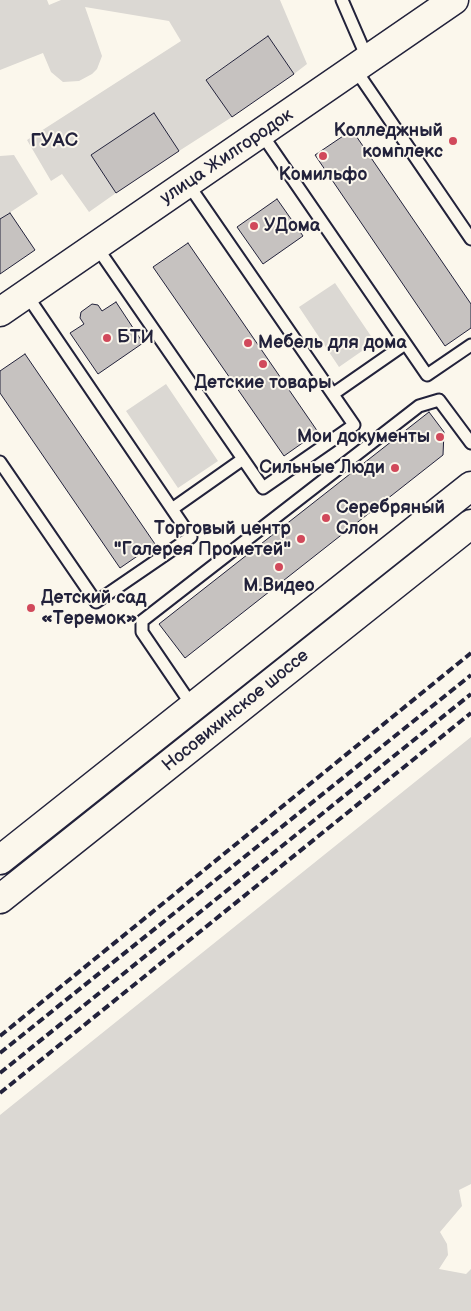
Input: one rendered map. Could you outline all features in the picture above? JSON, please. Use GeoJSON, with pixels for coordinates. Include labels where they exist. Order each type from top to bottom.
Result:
{"type":"FeatureCollection","features":[{"type":"Feature","properties":{"kind":"main road","name":"улица Жилгородок"},"geometry":{"type":"LineString","coordinates":[[0,312],[454,0]]}},
{"type":"Feature","properties":{"kind":"main road","name":"Носовихинское шоссе"},"geometry":{"type":"LineString","coordinates":[[0,860],[471,486]]}},
{"type":"Feature","properties":{"kind":"main road","name":"Носовихинское шоссе"},"geometry":{"type":"LineString","coordinates":[[0,898],[471,524]]}},
{"type":"Feature","properties":{"kind":"lane"},"geometry":{"type":"LineString","coordinates":[[342,0],[362,64],[471,239]]}},
{"type":"Feature","properties":{"kind":"lane"},"geometry":{"type":"LineString","coordinates":[[261,134],[427,375],[471,345]]}},
{"type":"Feature","properties":{"kind":"lane"},"geometry":{"type":"LineString","coordinates":[[96,246],[263,488],[354,425],[188,184]]}},
{"type":"Feature","properties":{"kind":"lane"},"geometry":{"type":"LineString","coordinates":[[0,462],[96,602],[191,537],[26,294]]}},
{"type":"Feature","properties":{"kind":"lane"},"geometry":{"type":"LineString","coordinates":[[333,394],[405,344]]}},
{"type":"Feature","properties":{"kind":"lane"},"geometry":{"type":"LineString","coordinates":[[194,707],[142,632],[142,621],[419,406],[439,400],[471,443]]}},
{"type":"Feature","properties":{"kind":"lane"},"geometry":{"type":"LineString","coordinates":[[172,509],[243,459]]}},
{"type":"Feature","properties":{"kind":"shaded area"},"geometry":{"type":"Polygon","coordinates":[[[0,0],[47,0],[49,5],[61,0],[280,0],[307,64],[294,74],[268,36],[206,79],[232,117],[179,151],[154,114],[91,155],[116,193],[89,212],[62,174],[51,181],[27,140],[181,41],[169,21],[85,7],[102,56],[97,69],[92,74],[79,81],[63,82],[51,72],[43,53],[0,70],[0,0]]]}},
{"type":"Feature","properties":{"kind":"shaded area"},"geometry":{"type":"Polygon","coordinates":[[[14,155],[38,194],[0,219],[0,156],[14,155]]]}},
{"type":"Feature","properties":{"kind":"shaded area"},"geometry":{"type":"Polygon","coordinates":[[[335,283],[375,342],[339,367],[299,307],[335,283]]]}},
{"type":"Feature","properties":{"kind":"shaded area"},"geometry":{"type":"Polygon","coordinates":[[[166,384],[218,461],[178,488],[126,411],[166,384]]]}},
{"type":"Feature","properties":{"kind":"shaded area"},"geometry":{"type":"Polygon","coordinates":[[[471,737],[471,1184],[459,1190],[462,1206],[440,1232],[447,1244],[448,1255],[439,1269],[466,1274],[471,1269],[471,1311],[0,1311],[0,1115],[471,737]]]}},
{"type":"Feature","properties":{"kind":"building"},"geometry":{"type":"Polygon","coordinates":[[[268,36],[294,74],[232,117],[206,80],[268,36]]]}},
{"type":"Feature","properties":{"kind":"building"},"geometry":{"type":"Polygon","coordinates":[[[154,113],[179,151],[116,193],[91,155],[154,113]]]}},
{"type":"Feature","properties":{"kind":"building"},"geometry":{"type":"Polygon","coordinates":[[[352,130],[471,304],[471,328],[445,346],[315,155],[352,130]]]}},
{"type":"Feature","properties":{"kind":"building"},"geometry":{"type":"Polygon","coordinates":[[[277,199],[303,236],[263,264],[237,227],[277,199]]]}},
{"type":"Feature","properties":{"kind":"building"},"geometry":{"type":"Polygon","coordinates":[[[10,213],[35,250],[0,274],[0,219],[10,213]]]}},
{"type":"Feature","properties":{"kind":"building"},"geometry":{"type":"Polygon","coordinates":[[[188,243],[318,432],[284,456],[153,267],[188,243]]]}},
{"type":"Feature","properties":{"kind":"building","name":"БТИ"},"geometry":{"type":"Polygon","coordinates":[[[116,302],[143,343],[98,374],[70,333],[84,324],[80,318],[81,312],[92,304],[98,305],[102,311],[116,302]]]}},
{"type":"Feature","properties":{"kind":"building"},"geometry":{"type":"Polygon","coordinates":[[[25,354],[155,544],[120,568],[0,393],[0,371],[25,354]]]}},
{"type":"Feature","properties":{"kind":"building","name":"Торговый центр \"Галерея Прометей\""},"geometry":{"type":"Polygon","coordinates":[[[429,412],[444,432],[443,455],[185,658],[159,624],[429,412]]]}},
{"type":"Feature","properties":{"kind":"railway"},"geometry":{"type":"LineString","coordinates":[[0,1036],[471,653]]}},
{"type":"Feature","properties":{"kind":"railway"},"geometry":{"type":"LineString","coordinates":[[0,1053],[471,675]]}},
{"type":"Feature","properties":{"kind":"railway"},"geometry":{"type":"LineString","coordinates":[[0,1073],[471,694]]}},
{"type":"Feature","properties":{"kind":"railway"},"geometry":{"type":"LineString","coordinates":[[0,1093],[471,713]]}},
{"type":"Feature","properties":{"kind":"place","name":"Колледжный комплекс"},"geometry":{"type":"Point","coordinates":[453,141]}},
{"type":"Feature","properties":{"kind":"place","name":"Комильфо"},"geometry":{"type":"Point","coordinates":[323,156]}},
{"type":"Feature","properties":{"kind":"place","name":"УДома"},"geometry":{"type":"Point","coordinates":[254,226]}},
{"type":"Feature","properties":{"kind":"place","name":"БТИ"},"geometry":{"type":"Point","coordinates":[107,338]}},
{"type":"Feature","properties":{"kind":"place","name":"Мебель для дома"},"geometry":{"type":"Point","coordinates":[248,343]}},
{"type":"Feature","properties":{"kind":"place","name":"Детские товары"},"geometry":{"type":"Point","coordinates":[263,364]}},
{"type":"Feature","properties":{"kind":"place","name":"Мои документы"},"geometry":{"type":"Point","coordinates":[440,437]}},
{"type":"Feature","properties":{"kind":"place","name":"Сильные Люди"},"geometry":{"type":"Point","coordinates":[395,468]}},
{"type":"Feature","properties":{"kind":"place","name":"Серебряный Слон"},"geometry":{"type":"Point","coordinates":[326,518]}},
{"type":"Feature","properties":{"kind":"place","name":"Торговый центр \"Галерея Прометей\""},"geometry":{"type":"Point","coordinates":[301,539]}},
{"type":"Feature","properties":{"kind":"place","name":"М.Видео"},"geometry":{"type":"Point","coordinates":[279,567]}},
{"type":"Feature","properties":{"kind":"place","name":"Детский сад «Теремок»"},"geometry":{"type":"Point","coordinates":[31,608]}},
{"type":"Feature","properties":{"kind":"district","name":"ГУАС"},"geometry":{"type":"Point","coordinates":[54,141]}}]}
